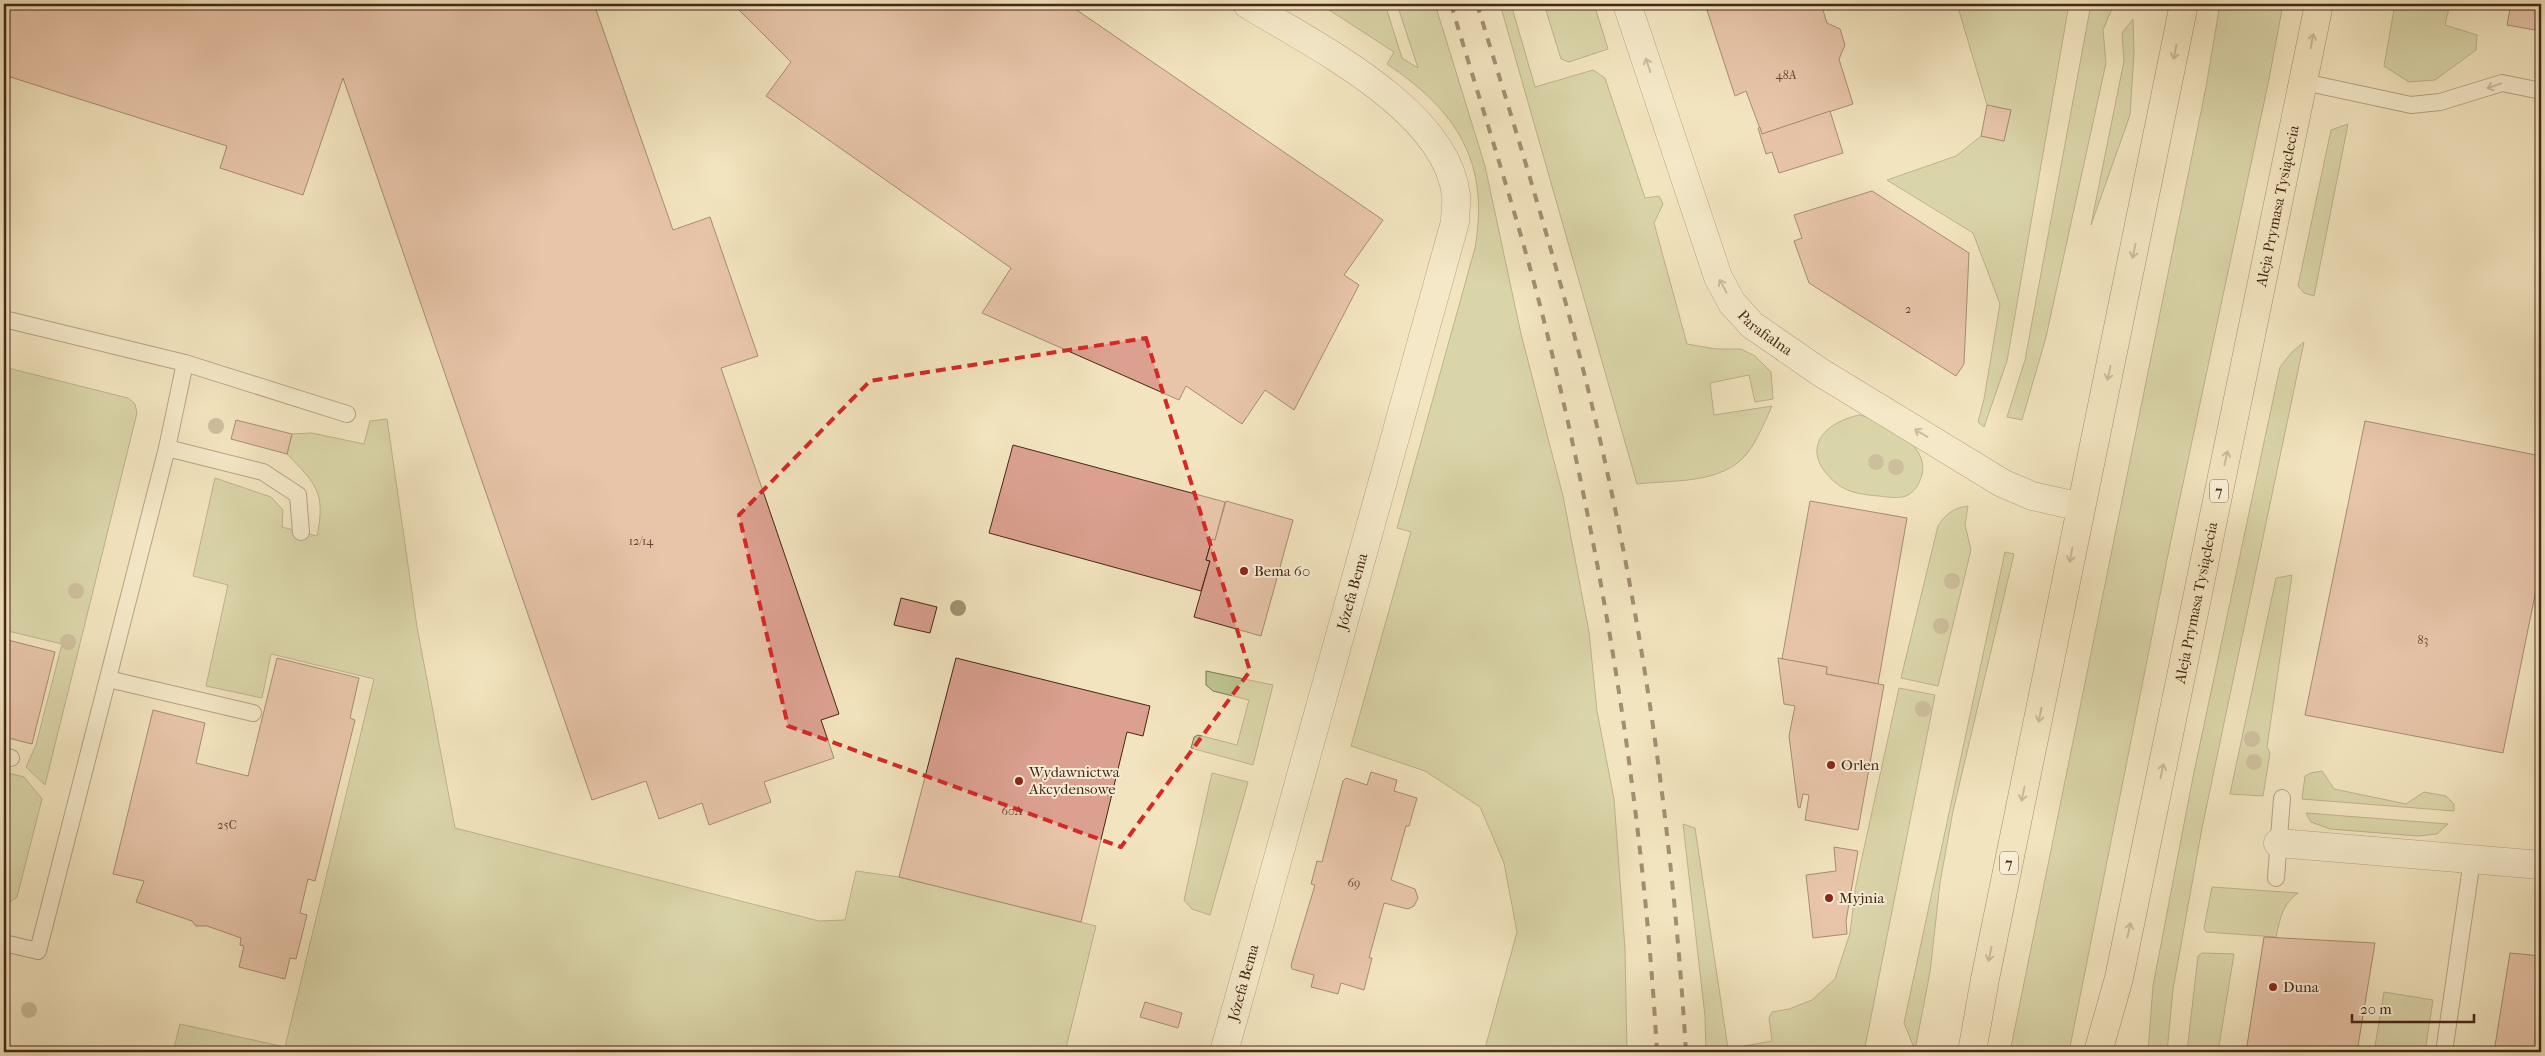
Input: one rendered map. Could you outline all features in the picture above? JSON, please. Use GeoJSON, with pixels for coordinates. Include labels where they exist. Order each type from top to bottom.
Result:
{"type":"FeatureCollection","features":[{"type":"Feature","properties":{"kind":"main road","name":"7"},"geometry":{"type":"LineString","coordinates":[[1972,1052],[1985,979],[2184,4]]}},
{"type":"Feature","properties":{"kind":"main road","name":"Aleja Prymasa Tysiąclecia"},"geometry":{"type":"LineString","coordinates":[[2098,1052],[2119,978],[2319,4]]}},
{"type":"Feature","properties":{"kind":"main road"},"geometry":{"type":"LineString","coordinates":[[2117,1052],[2119,978]]}},
{"type":"Feature","properties":{"kind":"main road"},"geometry":{"type":"LineString","coordinates":[[1954,1052],[1985,979]]}},
{"type":"Feature","properties":{"kind":"street","name":"Józefa Bema"},"geometry":{"type":"LineString","coordinates":[[1224,1052],[1452,241],[1456,194],[1447,168],[1430,135],[1406,108],[1382,88],[1247,4]]}},
{"type":"Feature","properties":{"kind":"street","name":"Parafialna"},"geometry":{"type":"LineString","coordinates":[[1627,4],[1718,277],[1732,303],[1752,325],[1820,372],[2002,482],[2032,496],[2081,507]]}},
{"type":"Feature","properties":{"kind":"street"},"geometry":{"type":"LineString","coordinates":[[2278,843],[2541,865]]}},
{"type":"Feature","properties":{"kind":"lane"},"geometry":{"type":"LineString","coordinates":[[2304,82],[2411,104],[2440,102],[2502,83],[2541,91]]}},
{"type":"Feature","properties":{"kind":"lane"},"geometry":{"type":"LineString","coordinates":[[4,319],[186,363],[347,414]]}},
{"type":"Feature","properties":{"kind":"lane"},"geometry":{"type":"LineString","coordinates":[[4,943],[38,951],[167,448],[186,363]]}},
{"type":"Feature","properties":{"kind":"lane"},"geometry":{"type":"LineString","coordinates":[[167,448],[263,472],[298,495],[301,532]]}},
{"type":"Feature","properties":{"kind":"lane"},"geometry":{"type":"LineString","coordinates":[[108,679],[253,714]]}},
{"type":"Feature","properties":{"kind":"lane"},"geometry":{"type":"LineString","coordinates":[[2276,878],[2282,798]]}},
{"type":"Feature","properties":{"kind":"lane"},"geometry":{"type":"LineString","coordinates":[[2444,1052],[2472,860]]}},
{"type":"Feature","properties":{"kind":"highlighted area"},"geometry":{"type":"Polygon","coordinates":[[[1146,338],[1250,671],[1121,847],[788,726],[739,515],[870,381],[1146,338]]]}},
{"type":"Feature","properties":{"kind":"green space"},"geometry":{"type":"Polygon","coordinates":[[[1320,4],[1385,4],[1402,58],[1418,68],[1397,4],[1435,4],[1485,166],[1521,334],[1563,496],[1589,632],[1597,711],[1614,799],[1625,949],[1627,1052],[1484,1052],[1517,932],[1504,863],[1480,807],[1425,771],[1351,746],[1411,532],[1397,528],[1475,248],[1478,217],[1477,190],[1472,164],[1463,141],[1450,120],[1432,100],[1387,64],[1394,52],[1320,4]]]}},
{"type":"Feature","properties":{"kind":"green space"},"geometry":{"type":"Polygon","coordinates":[[[1500,4],[1511,4],[1535,87],[1593,70],[1605,78],[1645,198],[1659,196],[1663,204],[1654,223],[1687,344],[1716,349],[1741,349],[1755,356],[1771,372],[1773,399],[1755,402],[1749,375],[1710,383],[1714,415],[1772,406],[1759,434],[1746,455],[1730,468],[1705,477],[1637,484],[1500,4]]]}},
{"type":"Feature","properties":{"kind":"green space"},"geometry":{"type":"Polygon","coordinates":[[[1544,4],[1594,4],[1608,49],[1569,62],[1561,59],[1544,4]]]}},
{"type":"Feature","properties":{"kind":"green space"},"geometry":{"type":"Polygon","coordinates":[[[1957,4],[2069,4],[2007,361],[1984,427],[1978,422],[1984,399],[2000,304],[1973,233],[1887,180],[1956,156],[1981,136],[2004,141],[2011,110],[1987,105],[1957,4]]]}},
{"type":"Feature","properties":{"kind":"green space"},"geometry":{"type":"Polygon","coordinates":[[[2091,4],[2114,4],[2103,30],[2106,63],[2046,337],[2022,420],[2007,417],[2025,360],[2091,4]]]}},
{"type":"Feature","properties":{"kind":"green space"},"geometry":{"type":"Polygon","coordinates":[[[2220,4],[2283,4],[2269,79],[2171,540],[2069,1052],[2010,1052],[2206,87],[2220,4]]]}},
{"type":"Feature","properties":{"kind":"green space"},"geometry":{"type":"Polygon","coordinates":[[[2395,4],[2450,4],[2445,25],[2477,35],[2476,50],[2435,80],[2409,82],[2384,66],[2395,4]]]}},
{"type":"Feature","properties":{"kind":"green space"},"geometry":{"type":"Polygon","coordinates":[[[2133,19],[2134,53],[2130,115],[2091,225],[2124,61],[2122,33],[2133,19]]]}},
{"type":"Feature","properties":{"kind":"green space"},"geometry":{"type":"Polygon","coordinates":[[[2348,124],[2314,296],[2304,293],[2298,286],[2331,130],[2348,124]]]}},
{"type":"Feature","properties":{"kind":"green space"},"geometry":{"type":"Polygon","coordinates":[[[2304,342],[2202,828],[2173,989],[2167,1052],[2148,1052],[2153,986],[2193,777],[2280,367],[2292,352],[2304,342]]]}},
{"type":"Feature","properties":{"kind":"green space"},"geometry":{"type":"Polygon","coordinates":[[[4,367],[128,398],[135,404],[137,413],[45,785],[26,767],[36,745],[62,644],[4,630],[4,367]]]}},
{"type":"Feature","properties":{"kind":"green space"},"geometry":{"type":"Polygon","coordinates":[[[1859,415],[1881,422],[1892,428],[1912,444],[1919,454],[1923,464],[1922,475],[1920,482],[1909,494],[1893,498],[1856,493],[1840,486],[1825,472],[1819,461],[1817,451],[1819,441],[1833,425],[1859,415]]]}},
{"type":"Feature","properties":{"kind":"green space"},"geometry":{"type":"Polygon","coordinates":[[[387,419],[417,627],[455,828],[819,921],[845,920],[856,871],[899,877],[1096,926],[1065,1052],[173,1052],[180,1024],[285,1047],[374,679],[271,654],[262,698],[206,686],[228,585],[193,576],[215,478],[271,497],[283,510],[282,527],[317,536],[320,509],[319,499],[312,482],[287,454],[292,434],[312,433],[364,444],[370,421],[387,419]]]}},
{"type":"Feature","properties":{"kind":"green space"},"geometry":{"type":"Polygon","coordinates":[[[1968,506],[1965,525],[1971,550],[1938,686],[1901,678],[1938,526],[1950,512],[1968,506]]]}},
{"type":"Feature","properties":{"kind":"green space"},"geometry":{"type":"Polygon","coordinates":[[[2005,552],[2014,554],[1953,811],[1940,883],[1930,972],[1915,1050],[1904,1023],[2005,552]]]}},
{"type":"Feature","properties":{"kind":"green space"},"geometry":{"type":"Polygon","coordinates":[[[2292,575],[2267,747],[2270,753],[2263,796],[2230,794],[2276,578],[2292,575]]]}},
{"type":"Feature","properties":{"kind":"green space"},"geometry":{"type":"Polygon","coordinates":[[[1206,671],[1273,685],[1253,765],[1191,748],[1194,737],[1198,735],[1237,745],[1249,700],[1213,691],[1206,685],[1206,671]]]}},
{"type":"Feature","properties":{"kind":"green space"},"geometry":{"type":"Polygon","coordinates":[[[1899,688],[1935,695],[1864,1052],[1706,1052],[1705,1016],[1683,824],[1695,828],[1728,1049],[1772,1041],[1769,1018],[1772,1012],[1789,1009],[1812,1000],[1835,979],[1850,933],[1856,885],[1899,688]]]}},
{"type":"Feature","properties":{"kind":"green space"},"geometry":{"type":"Polygon","coordinates":[[[2322,771],[2334,789],[2406,804],[2424,792],[2446,796],[2454,804],[2454,811],[2302,799],[2305,776],[2322,771]]]}},
{"type":"Feature","properties":{"kind":"green space"},"geometry":{"type":"Polygon","coordinates":[[[4,772],[24,777],[42,799],[17,897],[4,906],[4,772]]]}},
{"type":"Feature","properties":{"kind":"green space"},"geometry":{"type":"Polygon","coordinates":[[[1212,773],[1248,782],[1210,915],[1192,909],[1184,900],[1212,773]]]}},
{"type":"Feature","properties":{"kind":"green space"},"geometry":{"type":"Polygon","coordinates":[[[2306,813],[2448,824],[2437,834],[2418,836],[2330,829],[2311,822],[2306,813]]]}},
{"type":"Feature","properties":{"kind":"green space"},"geometry":{"type":"Polygon","coordinates":[[[2212,887],[2298,893],[2285,907],[2280,918],[2276,937],[2206,932],[2204,928],[2212,887]]]}},
{"type":"Feature","properties":{"kind":"green space"},"geometry":{"type":"Polygon","coordinates":[[[2202,953],[2234,954],[2218,1052],[2187,1052],[2198,956],[2202,953]]]}},
{"type":"Feature","properties":{"kind":"green space"},"geometry":{"type":"Polygon","coordinates":[[[2384,992],[2433,1000],[2425,1052],[2374,1052],[2384,992]]]}},
{"type":"Feature","properties":{"kind":"building"},"geometry":{"type":"Polygon","coordinates":[[[4,4],[594,4],[673,230],[710,217],[758,356],[721,368],[839,714],[821,720],[834,758],[764,782],[771,802],[709,825],[702,803],[659,819],[646,781],[592,800],[343,78],[303,195],[220,168],[227,146],[4,75],[4,4]]]}},
{"type":"Feature","properties":{"kind":"building"},"geometry":{"type":"Polygon","coordinates":[[[743,4],[1068,4],[1383,220],[1344,275],[1359,285],[1294,410],[1265,390],[1242,424],[1186,386],[1179,400],[982,313],[1011,268],[766,96],[791,62],[738,9],[743,4]]]}},
{"type":"Feature","properties":{"kind":"building"},"geometry":{"type":"Polygon","coordinates":[[[1705,4],[1821,4],[1827,23],[1840,29],[1845,45],[1839,59],[1853,104],[1762,134],[1746,91],[1735,96],[1705,4]]]}},
{"type":"Feature","properties":{"kind":"building"},"geometry":{"type":"Polygon","coordinates":[[[2511,4],[2541,4],[2541,31],[2507,25],[2511,4]]]}},
{"type":"Feature","properties":{"kind":"building"},"geometry":{"type":"Polygon","coordinates":[[[1987,105],[2011,110],[2004,141],[1981,136],[1987,105]]]}},
{"type":"Feature","properties":{"kind":"building"},"geometry":{"type":"Polygon","coordinates":[[[1830,111],[1843,153],[1779,173],[1772,152],[1766,154],[1758,128],[1760,127],[1762,134],[1830,111]]]}},
{"type":"Feature","properties":{"kind":"building"},"geometry":{"type":"Polygon","coordinates":[[[1872,191],[1969,253],[1964,364],[1956,376],[1809,283],[1794,241],[1802,238],[1794,215],[1872,191]]]}},
{"type":"Feature","properties":{"kind":"building"},"geometry":{"type":"Polygon","coordinates":[[[236,420],[292,434],[287,454],[231,439],[236,420]]]}},
{"type":"Feature","properties":{"kind":"building"},"geometry":{"type":"Polygon","coordinates":[[[2365,421],[2541,456],[2541,565],[2503,753],[2305,715],[2365,421]]]}},
{"type":"Feature","properties":{"kind":"building"},"geometry":{"type":"Polygon","coordinates":[[[1013,445],[1225,502],[1215,540],[1212,539],[1206,560],[1210,561],[1201,591],[989,533],[1013,445]]]}},
{"type":"Feature","properties":{"kind":"building"},"geometry":{"type":"Polygon","coordinates":[[[1226,501],[1293,520],[1261,636],[1194,617],[1210,561],[1206,560],[1212,539],[1215,540],[1226,501]]]}},
{"type":"Feature","properties":{"kind":"building"},"geometry":{"type":"Polygon","coordinates":[[[1810,501],[1907,518],[1878,684],[1826,674],[1827,667],[1782,659],[1810,501]]]}},
{"type":"Feature","properties":{"kind":"building"},"geometry":{"type":"Polygon","coordinates":[[[901,598],[937,607],[930,633],[894,625],[901,598]]]}},
{"type":"Feature","properties":{"kind":"building"},"geometry":{"type":"Polygon","coordinates":[[[4,639],[55,652],[32,744],[4,737],[4,639]]]}},
{"type":"Feature","properties":{"kind":"building"},"geometry":{"type":"Polygon","coordinates":[[[277,658],[359,678],[350,718],[355,720],[315,881],[308,879],[300,913],[307,915],[296,959],[290,958],[285,979],[239,967],[244,946],[240,945],[241,938],[207,926],[196,926],[192,921],[136,902],[144,881],[113,874],[153,710],[205,723],[196,763],[248,776],[277,658]]]}},
{"type":"Feature","properties":{"kind":"building"},"geometry":{"type":"Polygon","coordinates":[[[956,658],[1150,706],[1143,736],[1127,732],[1081,922],[899,877],[956,658]]]}},
{"type":"Feature","properties":{"kind":"building","name":"Orlen"},"geometry":{"type":"Polygon","coordinates":[[[1778,658],[1827,667],[1826,674],[1884,685],[1858,830],[1805,820],[1809,795],[1803,794],[1800,808],[1798,807],[1789,736],[1795,706],[1784,704],[1778,658]]]}},
{"type":"Feature","properties":{"kind":"building"},"geometry":{"type":"Polygon","coordinates":[[[1371,772],[1397,780],[1394,791],[1417,798],[1409,826],[1406,826],[1391,880],[1415,889],[1418,898],[1414,906],[1408,909],[1384,903],[1369,958],[1372,958],[1364,990],[1341,983],[1338,994],[1311,987],[1314,975],[1292,969],[1291,965],[1315,885],[1311,884],[1317,861],[1322,862],[1343,781],[1346,778],[1367,785],[1371,772]]]}},
{"type":"Feature","properties":{"kind":"building","name":"Myjnia"},"geometry":{"type":"Polygon","coordinates":[[[1834,847],[1858,851],[1846,921],[1847,934],[1813,938],[1806,875],[1836,871],[1834,847]]]}},
{"type":"Feature","properties":{"kind":"building"},"geometry":{"type":"Polygon","coordinates":[[[2264,937],[2375,943],[2357,1052],[2246,1052],[2264,937]]]}},
{"type":"Feature","properties":{"kind":"building"},"geometry":{"type":"Polygon","coordinates":[[[2510,953],[2541,956],[2541,1052],[2494,1052],[2510,953]]]}},
{"type":"Feature","properties":{"kind":"building"},"geometry":{"type":"Polygon","coordinates":[[[1145,1002],[1182,1013],[1178,1028],[1140,1017],[1145,1002]]]}},
{"type":"Feature","properties":{"kind":"railway"},"geometry":{"type":"LineString","coordinates":[[1451,4],[1513,207],[1546,329],[1586,508],[1618,688],[1631,779],[1651,961],[1657,1052]]}},
{"type":"Feature","properties":{"kind":"railway"},"geometry":{"type":"LineString","coordinates":[[1477,4],[1569,314],[1595,418],[1628,575],[1654,733],[1664,813],[1673,892],[1686,1052]]}},
{"type":"Feature","properties":{"kind":"place","name":"Bema 60"},"geometry":{"type":"Point","coordinates":[1244,571]}},
{"type":"Feature","properties":{"kind":"place","name":"Orlen"},"geometry":{"type":"Point","coordinates":[1831,765]}},
{"type":"Feature","properties":{"kind":"place","name":"Wydawnictwa Akcydensowe"},"geometry":{"type":"Point","coordinates":[1019,781]}},
{"type":"Feature","properties":{"kind":"place","name":"Myjnia"},"geometry":{"type":"Point","coordinates":[1829,898]}},
{"type":"Feature","properties":{"kind":"place","name":"Duna"},"geometry":{"type":"Point","coordinates":[2273,987]}}]}
